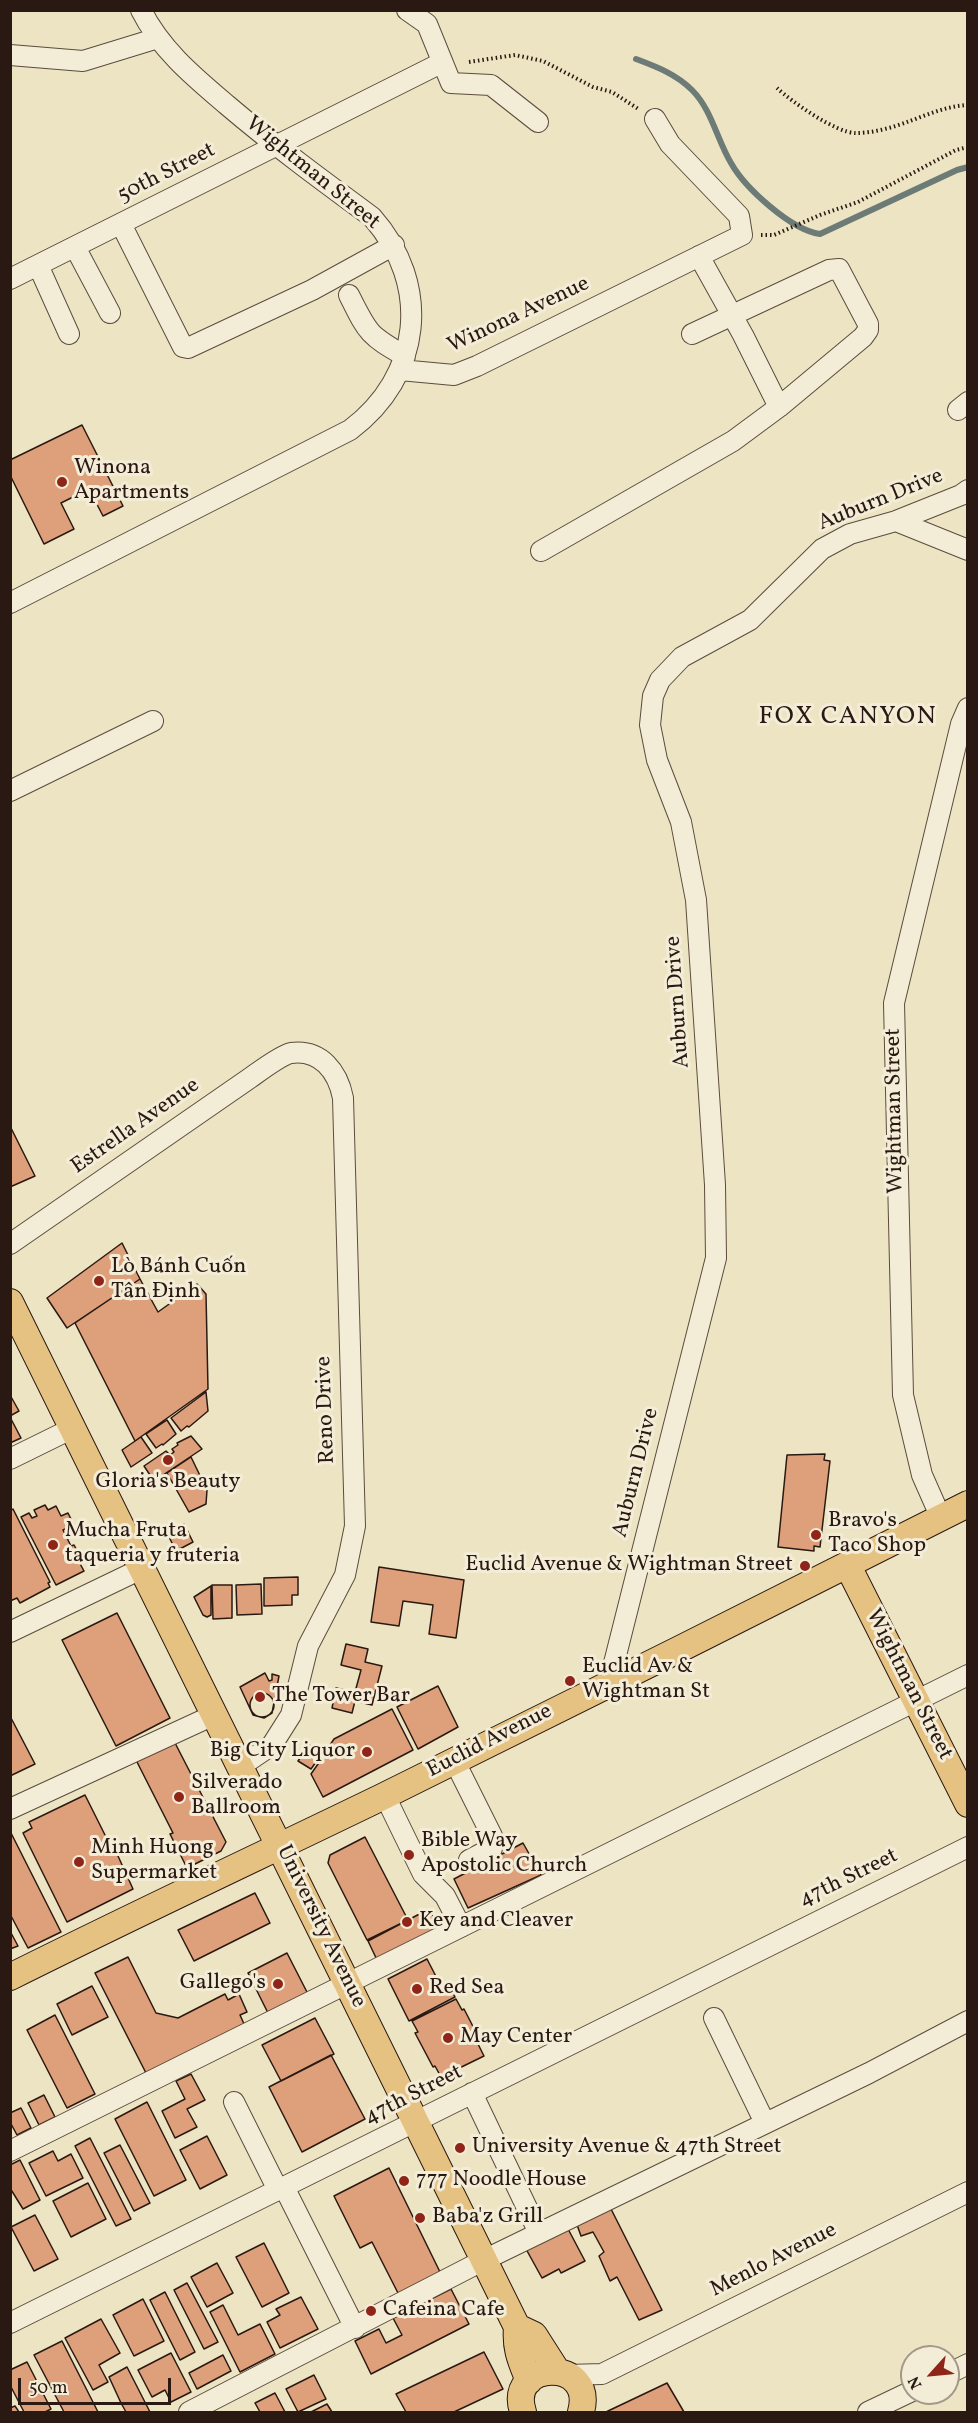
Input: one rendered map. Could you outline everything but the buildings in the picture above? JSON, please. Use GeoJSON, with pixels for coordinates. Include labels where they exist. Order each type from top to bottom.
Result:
{"type":"FeatureCollection","features":[{"type":"Feature","properties":{"kind":"main road","name":"University Avenue"},"geometry":{"type":"LineString","coordinates":[[10,1302],[216,1714],[517,2327],[516,2343],[521,2401]]}},
{"type":"Feature","properties":{"kind":"main road","name":"Euclid Avenue"},"geometry":{"type":"LineString","coordinates":[[10,1977],[190,1888],[385,1796],[968,1504]]}},
{"type":"Feature","properties":{"kind":"main road","name":"Wightman Street"},"geometry":{"type":"LineString","coordinates":[[848,1566],[968,1804]]}},
{"type":"Feature","properties":{"kind":"main road","name":"University Avenue"},"geometry":{"type":"LineString","coordinates":[[517,2327],[534,2335],[562,2373],[575,2381],[581,2390],[582,2411]]}},
{"type":"Feature","properties":{"kind":"main road"},"geometry":{"type":"LineString","coordinates":[[521,2401],[547,2371],[562,2373]]}},
{"type":"Feature","properties":{"kind":"street","name":"Wightman Street"},"geometry":{"type":"LineString","coordinates":[[141,10],[158,38],[189,73],[275,146],[372,217],[394,245],[408,280],[411,299],[412,318],[402,363]]}},
{"type":"Feature","properties":{"kind":"street"},"geometry":{"type":"LineString","coordinates":[[407,10],[427,24],[451,83],[491,84],[538,122]]}},
{"type":"Feature","properties":{"kind":"street"},"geometry":{"type":"LineString","coordinates":[[10,55],[83,61],[158,38]]}},
{"type":"Feature","properties":{"kind":"street","name":"50th Street"},"geometry":{"type":"LineString","coordinates":[[10,279],[441,63]]}},
{"type":"Feature","properties":{"kind":"street"},"geometry":{"type":"LineString","coordinates":[[655,119],[670,144],[740,216],[742,235]]}},
{"type":"Feature","properties":{"kind":"street"},"geometry":{"type":"LineString","coordinates":[[121,224],[183,347],[188,348],[312,290],[394,245]]}},
{"type":"Feature","properties":{"kind":"street","name":"Winona Avenue"},"geometry":{"type":"LineString","coordinates":[[402,363],[454,375],[462,372],[742,235]]}},
{"type":"Feature","properties":{"kind":"street"},"geometry":{"type":"LineString","coordinates":[[75,247],[110,313]]}},
{"type":"Feature","properties":{"kind":"street"},"geometry":{"type":"LineString","coordinates":[[699,256],[779,407]]}},
{"type":"Feature","properties":{"kind":"street"},"geometry":{"type":"LineString","coordinates":[[38,265],[69,334]]}},
{"type":"Feature","properties":{"kind":"street"},"geometry":{"type":"LineString","coordinates":[[541,551],[733,441],[779,407],[862,337],[868,330],[868,324],[844,274],[839,269],[829,270],[693,334]]}},
{"type":"Feature","properties":{"kind":"street"},"geometry":{"type":"LineString","coordinates":[[10,603],[350,430],[376,408],[402,363],[365,328],[349,295]]}},
{"type":"Feature","properties":{"kind":"street","name":"Auburn Drive"},"geometry":{"type":"LineString","coordinates":[[609,1683],[716,1258],[715,1185],[696,900],[681,822],[657,760],[650,725],[652,696],[660,680],[682,657],[750,620],[822,549],[850,534],[896,521],[961,495],[968,490]]}},
{"type":"Feature","properties":{"kind":"street"},"geometry":{"type":"LineString","coordinates":[[896,521],[968,550]]}},
{"type":"Feature","properties":{"kind":"street","name":"Wightman Street"},"geometry":{"type":"LineString","coordinates":[[941,1518],[922,1475],[903,1395],[894,1003],[961,723],[968,708]]}},
{"type":"Feature","properties":{"kind":"street"},"geometry":{"type":"LineString","coordinates":[[10,791],[153,721]]}},
{"type":"Feature","properties":{"kind":"street","name":"Estrella Avenue"},"geometry":{"type":"LineString","coordinates":[[10,1244],[250,1077],[290,1053]]}},
{"type":"Feature","properties":{"kind":"street","name":"Reno Drive"},"geometry":{"type":"LineString","coordinates":[[241,1766],[272,1745],[291,1715],[308,1646],[345,1575],[354,1526],[343,1098],[337,1078],[324,1061],[314,1055],[290,1053]]}},
{"type":"Feature","properties":{"kind":"street"},"geometry":{"type":"LineString","coordinates":[[10,1459],[73,1428]]}},
{"type":"Feature","properties":{"kind":"street"},"geometry":{"type":"LineString","coordinates":[[10,1632],[142,1568]]}},
{"type":"Feature","properties":{"kind":"street"},"geometry":{"type":"LineString","coordinates":[[10,2151],[968,1675]]}},
{"type":"Feature","properties":{"kind":"street"},"geometry":{"type":"LineString","coordinates":[[10,1809],[216,1714]]}},
{"type":"Feature","properties":{"kind":"street"},"geometry":{"type":"LineString","coordinates":[[454,1760],[492,1836],[492,1848],[469,1860]]}},
{"type":"Feature","properties":{"kind":"street"},"geometry":{"type":"LineString","coordinates":[[385,1796],[423,1874],[445,1896],[460,1927]]}},
{"type":"Feature","properties":{"kind":"street","name":"47th Street"},"geometry":{"type":"LineString","coordinates":[[10,2323],[968,1847]]}},
{"type":"Feature","properties":{"kind":"street"},"geometry":{"type":"LineString","coordinates":[[714,2018],[765,2123]]}},
{"type":"Feature","properties":{"kind":"street"},"geometry":{"type":"LineString","coordinates":[[189,2412],[484,2260],[869,2073],[968,2021]]}},
{"type":"Feature","properties":{"kind":"street"},"geometry":{"type":"LineString","coordinates":[[472,2093],[539,2233]]}},
{"type":"Feature","properties":{"kind":"street"},"geometry":{"type":"LineString","coordinates":[[234,2102],[355,2328]]}},
{"type":"Feature","properties":{"kind":"street","name":"Menlo Avenue"},"geometry":{"type":"LineString","coordinates":[[562,2373],[602,2374],[968,2192]]}},
{"type":"Feature","properties":{"kind":"street"},"geometry":{"type":"LineString","coordinates":[[582,2411],[602,2374]]}},
{"type":"Feature","properties":{"kind":"street"},"geometry":{"type":"LineString","coordinates":[[868,2412],[900,2397]]}},
{"type":"Feature","properties":{"kind":"path"},"geometry":{"type":"LineString","coordinates":[[441,63],[475,62],[515,55],[543,61],[593,87],[612,92],[655,119]]}},
{"type":"Feature","properties":{"kind":"path"},"geometry":{"type":"LineString","coordinates":[[777,88],[794,103],[818,118],[855,134],[893,127],[954,106],[968,105]]}},
{"type":"Feature","properties":{"kind":"path"},"geometry":{"type":"LineString","coordinates":[[742,235],[774,235],[820,214],[858,202],[956,150],[968,147]]}},
{"type":"Feature","properties":{"kind":"waterway"},"geometry":{"type":"LineString","coordinates":[[636,59],[659,68],[686,84],[705,107],[726,154],[747,184],[770,206],[808,231],[820,234],[957,170],[968,167]]}},
{"type":"Feature","properties":{"kind":"place","name":"Winona Apartments"},"geometry":{"type":"Point","coordinates":[62,482]}},
{"type":"Feature","properties":{"kind":"place","name":"Lò Bánh Cuốn Tân Định"},"geometry":{"type":"Point","coordinates":[99,1281]}},
{"type":"Feature","properties":{"kind":"place","name":"Gloria's Beauty"},"geometry":{"type":"Point","coordinates":[168,1460]}},
{"type":"Feature","properties":{"kind":"place","name":"Bravo's Taco Shop"},"geometry":{"type":"Point","coordinates":[816,1535]}},
{"type":"Feature","properties":{"kind":"place","name":"Mucha Fruta taqueria y fruteria"},"geometry":{"type":"Point","coordinates":[53,1545]}},
{"type":"Feature","properties":{"kind":"place","name":"Euclid Avenue & Wightman Street"},"geometry":{"type":"Point","coordinates":[805,1566]}},
{"type":"Feature","properties":{"kind":"place","name":"Euclid Av & Wightman St"},"geometry":{"type":"Point","coordinates":[570,1681]}},
{"type":"Feature","properties":{"kind":"place","name":"The Tower Bar"},"geometry":{"type":"Point","coordinates":[260,1697]}},
{"type":"Feature","properties":{"kind":"place","name":"Big City Liquor"},"geometry":{"type":"Point","coordinates":[367,1752]}},
{"type":"Feature","properties":{"kind":"place","name":"Silverado Ballroom"},"geometry":{"type":"Point","coordinates":[179,1797]}},
{"type":"Feature","properties":{"kind":"place","name":"Bible Way Apostolic Church"},"geometry":{"type":"Point","coordinates":[409,1855]}},
{"type":"Feature","properties":{"kind":"place","name":"Minh Huong Supermarket"},"geometry":{"type":"Point","coordinates":[79,1862]}},
{"type":"Feature","properties":{"kind":"place","name":"Key and Cleaver"},"geometry":{"type":"Point","coordinates":[407,1922]}},
{"type":"Feature","properties":{"kind":"place","name":"Gallego's"},"geometry":{"type":"Point","coordinates":[278,1984]}},
{"type":"Feature","properties":{"kind":"place","name":"Red Sea"},"geometry":{"type":"Point","coordinates":[417,1989]}},
{"type":"Feature","properties":{"kind":"place","name":"May Center"},"geometry":{"type":"Point","coordinates":[448,2038]}},
{"type":"Feature","properties":{"kind":"place","name":"University Avenue & 47th Street"},"geometry":{"type":"Point","coordinates":[460,2148]}},
{"type":"Feature","properties":{"kind":"place","name":"777 Noodle House"},"geometry":{"type":"Point","coordinates":[404,2181]}},
{"type":"Feature","properties":{"kind":"place","name":"Baba'z Grill"},"geometry":{"type":"Point","coordinates":[420,2218]}},
{"type":"Feature","properties":{"kind":"place","name":"Cafeina Cafe"},"geometry":{"type":"Point","coordinates":[371,2311]}},
{"type":"Feature","properties":{"kind":"district","name":"FOX CANYON"},"geometry":{"type":"Point","coordinates":[848,718]}}]}
